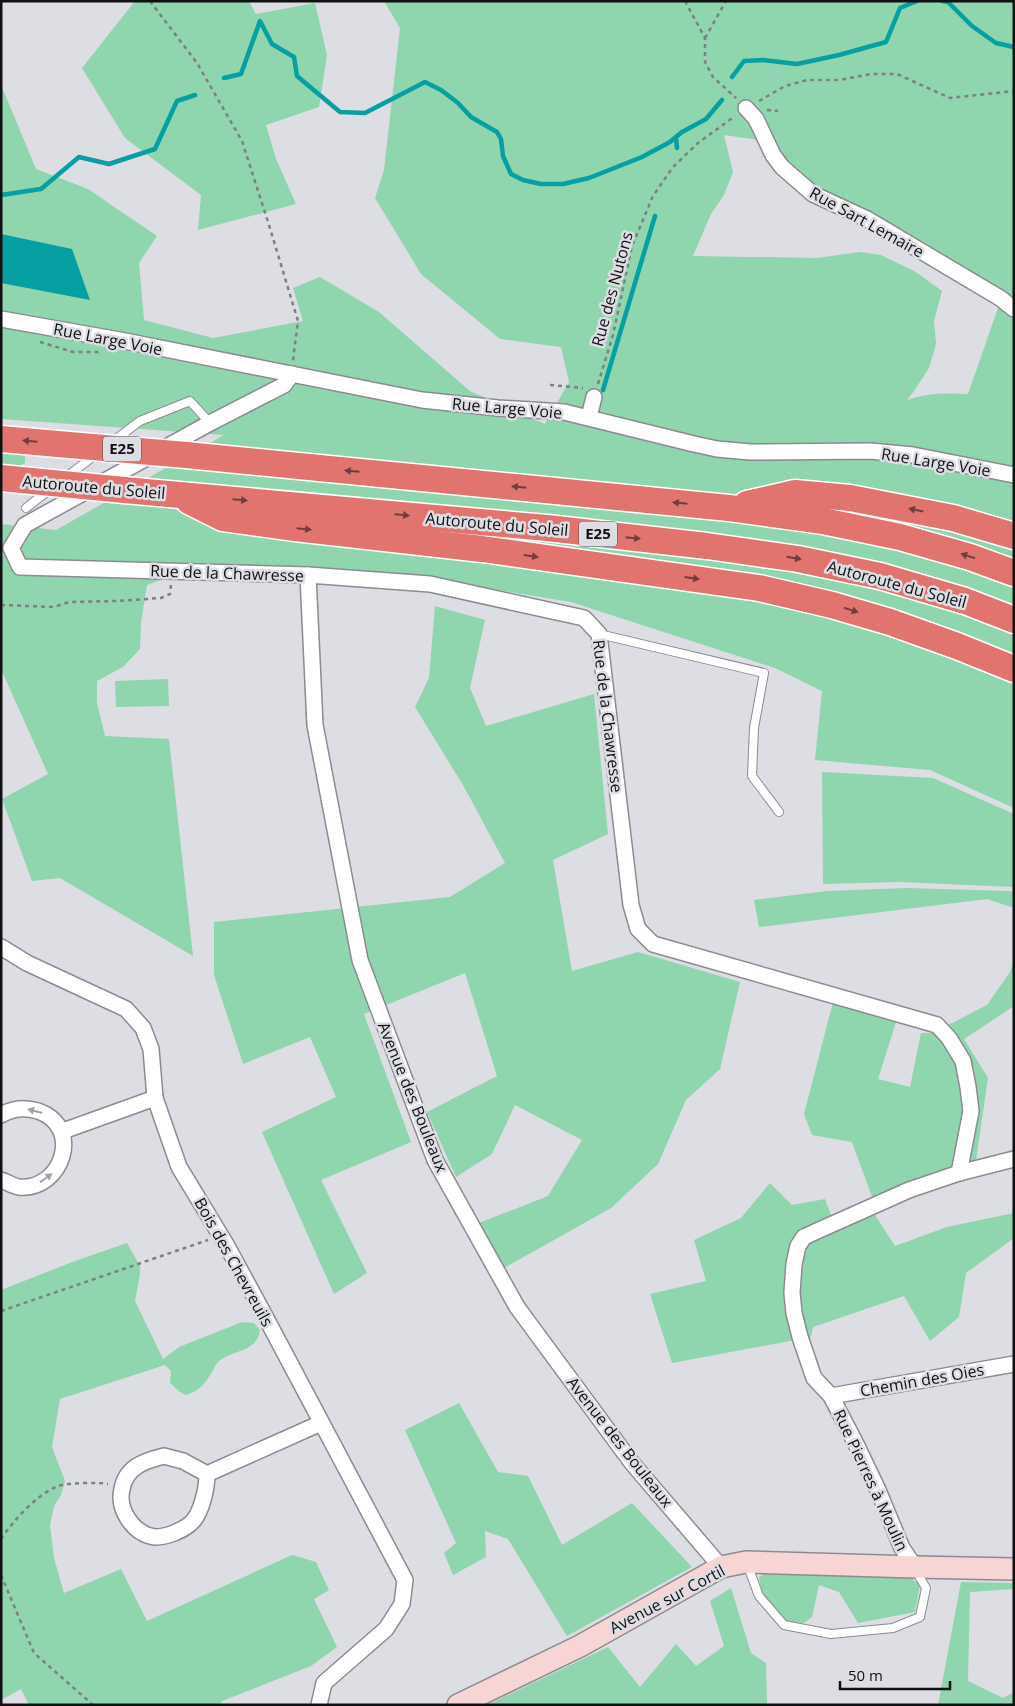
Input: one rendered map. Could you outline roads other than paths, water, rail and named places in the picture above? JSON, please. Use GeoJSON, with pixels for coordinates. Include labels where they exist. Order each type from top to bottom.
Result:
{"type":"FeatureCollection","features":[{"type":"Feature","properties":{"kind":"highway","name":"E25"},"geometry":{"type":"LineString","coordinates":[[1,438],[729,508],[823,521],[900,537],[970,557],[1014,573]]}},
{"type":"Feature","properties":{"kind":"highway","name":"Autoroute du Soleil"},"geometry":{"type":"LineString","coordinates":[[1,478],[547,528],[788,557],[880,576],[965,601],[1014,620]]}},
{"type":"Feature","properties":{"kind":"highway"},"geometry":{"type":"LineString","coordinates":[[729,508],[795,493],[850,498],[952,518],[1014,536]]}},
{"type":"Feature","properties":{"kind":"highway"},"geometry":{"type":"LineString","coordinates":[[174,494],[223,518],[482,549],[759,588],[832,605],[890,622],[1014,669]]}},
{"type":"Feature","properties":{"kind":"main road","name":"Avenue sur Cortil"},"geometry":{"type":"LineString","coordinates":[[458,1705],[580,1646],[721,1568],[746,1562],[915,1568],[1014,1569]]}},
{"type":"Feature","properties":{"kind":"street","name":"Rue Sart Lemaire"},"geometry":{"type":"LineString","coordinates":[[746,108],[756,119],[773,155],[782,167],[813,194],[866,219],[1000,298],[1014,309]]}},
{"type":"Feature","properties":{"kind":"street","name":"Rue Large Voie"},"geometry":{"type":"LineString","coordinates":[[1,319],[125,341],[422,400],[498,408],[564,412],[717,449],[750,452],[870,451],[913,455],[1014,475]]}},
{"type":"Feature","properties":{"kind":"street"},"geometry":{"type":"LineString","coordinates":[[210,423],[284,385],[292,374]]}},
{"type":"Feature","properties":{"kind":"street"},"geometry":{"type":"LineString","coordinates":[[589,417],[595,393]]}},
{"type":"Feature","properties":{"kind":"street","name":"Rue de la Chawresse"},"geometry":{"type":"LineString","coordinates":[[210,423],[25,525],[11,548],[20,567],[308,575],[430,584],[584,618],[599,634],[631,905],[638,929],[653,944],[937,1024],[949,1038],[962,1061],[968,1087],[971,1111],[959,1173]]}},
{"type":"Feature","properties":{"kind":"street","name":"Avenue des Bouleaux"},"geometry":{"type":"LineString","coordinates":[[308,575],[315,724],[360,960],[435,1160],[517,1307],[632,1463],[721,1568]]}},
{"type":"Feature","properties":{"kind":"street","name":"Bois des Chevreuils"},"geometry":{"type":"LineString","coordinates":[[1,946],[27,963],[126,1009],[143,1028],[152,1048],[155,1098],[179,1167],[220,1235],[405,1580],[402,1604],[386,1630],[324,1683],[319,1705]]}},
{"type":"Feature","properties":{"kind":"street"},"geometry":{"type":"LineString","coordinates":[[63,1131],[155,1098]]}},
{"type":"Feature","properties":{"kind":"street"},"geometry":{"type":"LineString","coordinates":[[1,1114],[13,1109],[31,1109],[48,1115],[63,1131],[63,1149],[60,1164],[49,1178],[33,1186],[18,1187],[1,1180]]}},
{"type":"Feature","properties":{"kind":"street","name":"Rue Pierres à Moulin"},"geometry":{"type":"LineString","coordinates":[[915,1568],[902,1548],[860,1452],[831,1396],[814,1378],[794,1313],[792,1293],[794,1264],[798,1246],[804,1237],[909,1190],[959,1173],[1014,1159]]}},
{"type":"Feature","properties":{"kind":"street","name":"Chemin des Oies"},"geometry":{"type":"LineString","coordinates":[[831,1396],[1014,1364]]}},
{"type":"Feature","properties":{"kind":"street"},"geometry":{"type":"LineString","coordinates":[[207,1474],[321,1423]]}},
{"type":"Feature","properties":{"kind":"street"},"geometry":{"type":"LineString","coordinates":[[164,1456],[183,1461],[207,1474],[205,1491],[194,1520],[183,1530],[156,1537],[133,1525],[125,1514],[122,1502],[124,1479],[130,1470],[146,1460],[164,1456]]}},
{"type":"Feature","properties":{"kind":"lane"},"geometry":{"type":"LineString","coordinates":[[26,508],[140,421],[190,402],[210,423]]}},
{"type":"Feature","properties":{"kind":"lane"},"geometry":{"type":"LineString","coordinates":[[599,634],[764,672],[754,728],[752,776],[779,812]]}},
{"type":"Feature","properties":{"kind":"lane"},"geometry":{"type":"LineString","coordinates":[[746,1562],[759,1596],[784,1625],[831,1634],[893,1628],[920,1617],[926,1588],[915,1568]]}},
{"type":"Feature","properties":{"kind":"water"},"geometry":{"type":"Polygon","coordinates":[[[1,234],[72,249],[90,300],[1,283],[1,234]]]}},
{"type":"Feature","properties":{"kind":"waterway"},"geometry":{"type":"LineString","coordinates":[[732,77],[744,61],[763,60],[797,64],[886,42],[900,8],[917,1]]}},
{"type":"Feature","properties":{"kind":"waterway"},"geometry":{"type":"LineString","coordinates":[[942,1],[948,2],[972,26],[996,43],[1014,47]]}},
{"type":"Feature","properties":{"kind":"waterway"},"geometry":{"type":"LineString","coordinates":[[224,78],[241,74],[260,21],[272,44],[294,57],[297,76],[340,112],[365,113],[425,82],[441,90],[458,103],[471,117],[497,132],[501,139],[503,156],[511,174],[523,180],[541,184],[563,184],[589,178],[642,157],[706,119],[722,100]]}},
{"type":"Feature","properties":{"kind":"waterway"},"geometry":{"type":"LineString","coordinates":[[1,195],[41,189],[79,157],[109,164],[155,149],[177,101],[195,95]]}},
{"type":"Feature","properties":{"kind":"waterway"},"geometry":{"type":"LineString","coordinates":[[676,138],[677,148]]}},
{"type":"Feature","properties":{"kind":"waterway"},"geometry":{"type":"LineString","coordinates":[[603,390],[655,216]]}}]}
